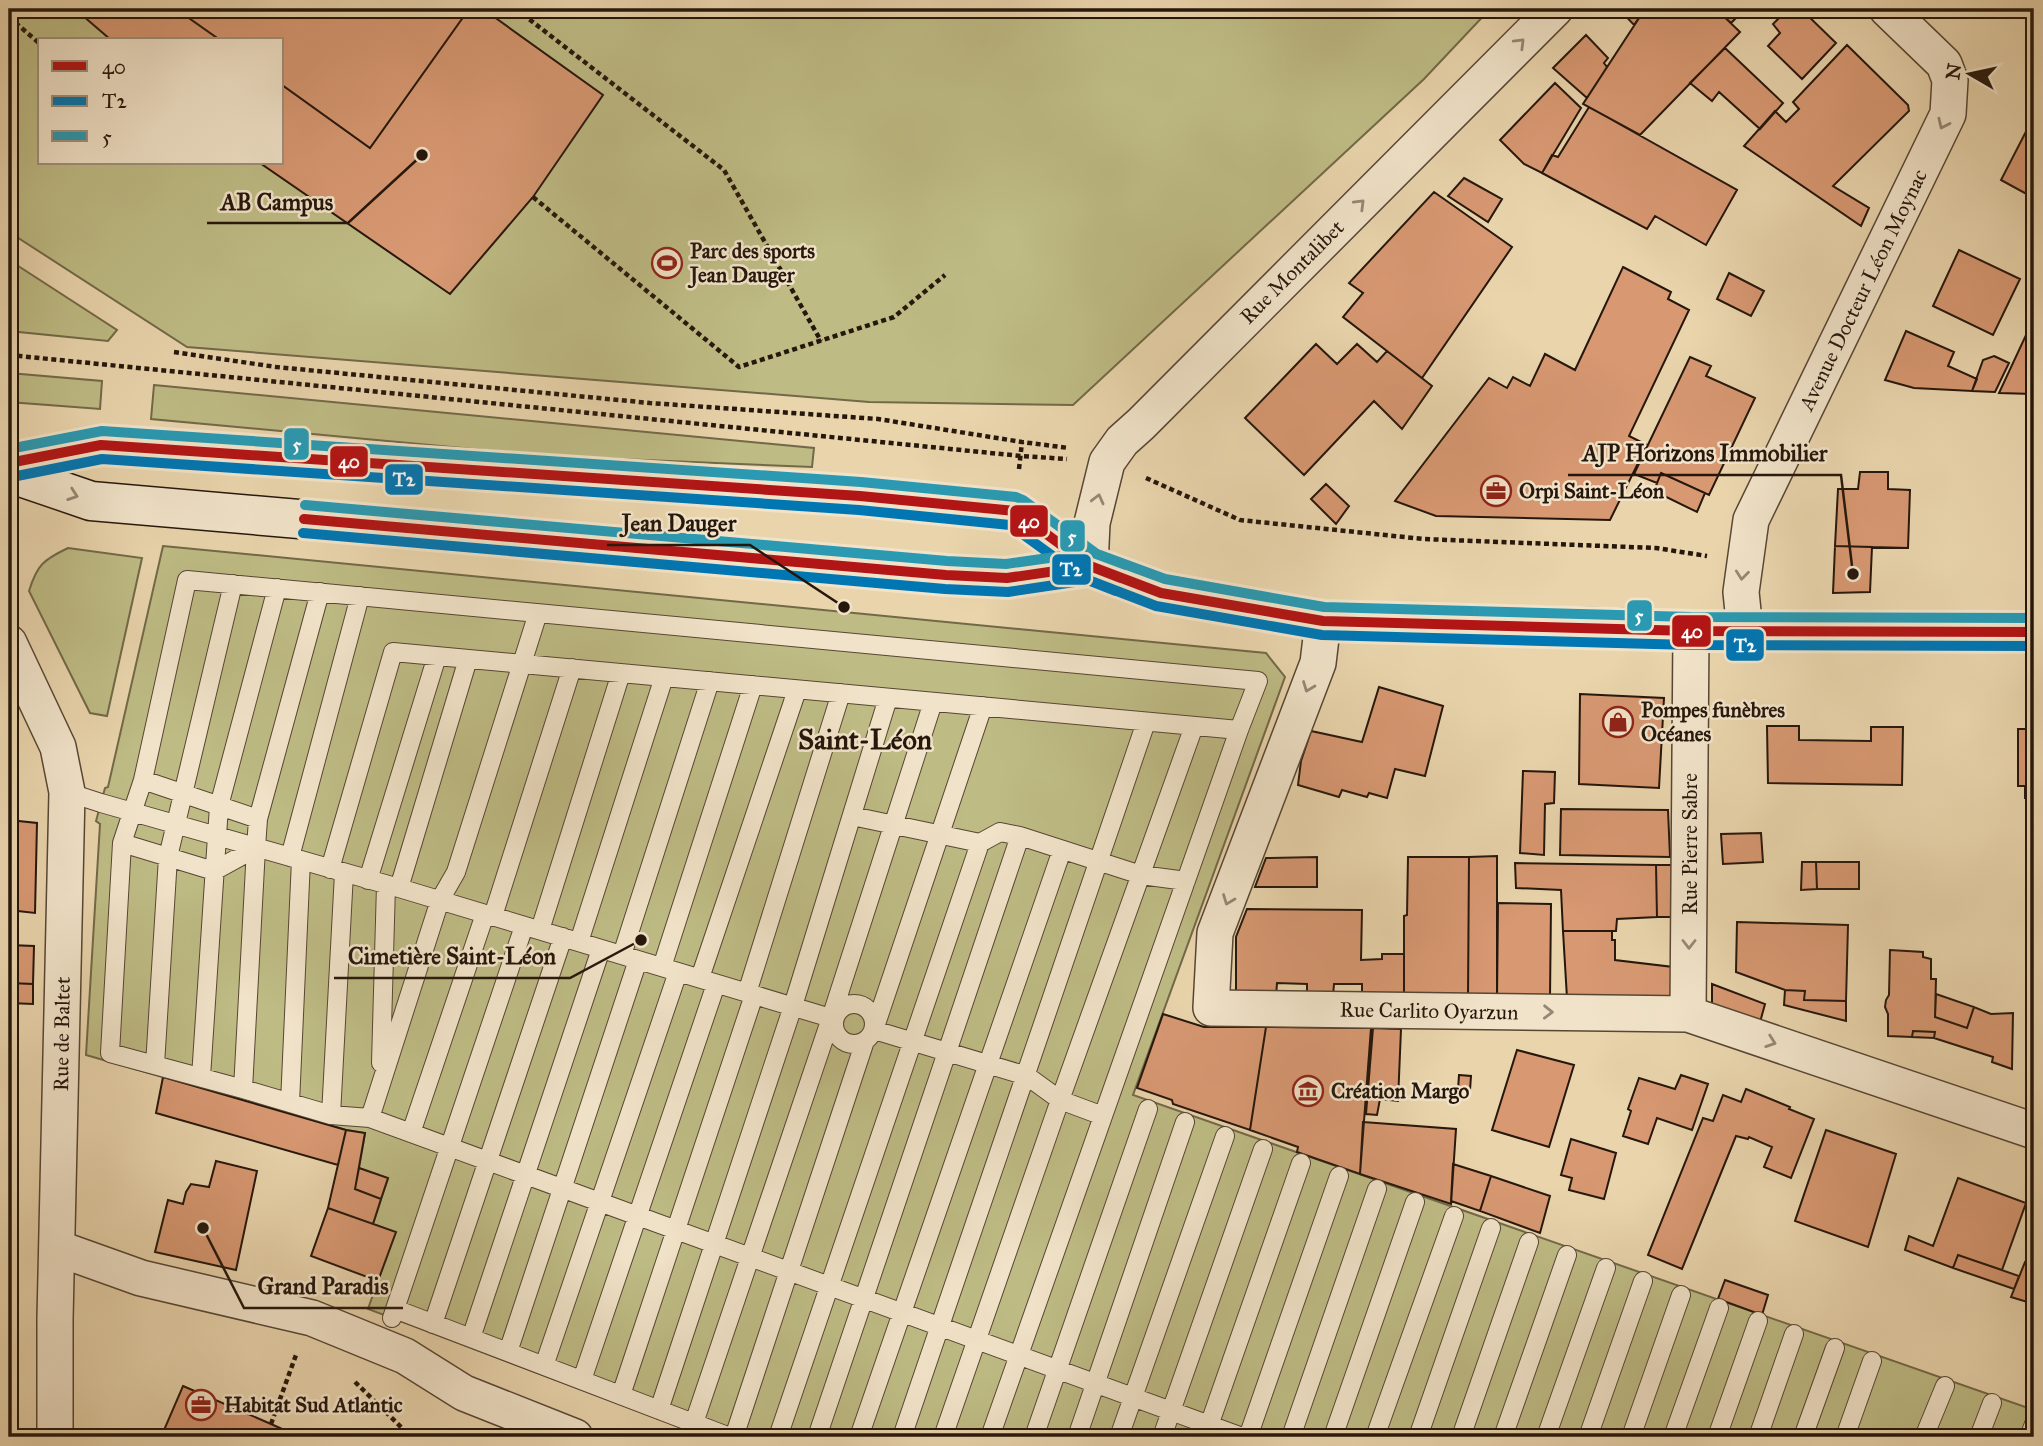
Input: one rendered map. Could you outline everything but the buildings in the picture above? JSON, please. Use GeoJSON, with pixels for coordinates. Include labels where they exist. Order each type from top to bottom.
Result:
{"type":"FeatureCollection","features":[{"type":"Feature","properties":{"kind":"main road"},"geometry":{"type":"LineString","coordinates":[[9,463],[101,445],[860,496],[1015,512],[1090,566],[1160,593],[1323,621],[1691,631],[2034,632]]}},
{"type":"Feature","properties":{"kind":"main road"},"geometry":{"type":"LineString","coordinates":[[9,473],[91,501],[1007,578],[1090,566]]}},
{"type":"Feature","properties":{"kind":"street","name":"Rue Montalibet"},"geometry":{"type":"LineString","coordinates":[[1090,566],[1092,455],[1122,441],[1141,424],[1555,9]]}},
{"type":"Feature","properties":{"kind":"street","name":"Avenue Docteur Léon Moynac"},"geometry":{"type":"LineString","coordinates":[[1745,631],[1741,592],[1751,520],[1948,114],[1950,80],[1944,64],[1887,9]]}},
{"type":"Feature","properties":{"kind":"street","name":"Rue Carlito Oyarzun"},"geometry":{"type":"LineString","coordinates":[[1323,621],[1318,663],[1215,933],[1211,1008],[1688,1014],[2034,1130]]}},
{"type":"Feature","properties":{"kind":"street","name":"Rue Pierre Sabre"},"geometry":{"type":"LineString","coordinates":[[1688,1014],[1691,631]]}},
{"type":"Feature","properties":{"kind":"street","name":"Rue de Baltet"},"geometry":{"type":"LineString","coordinates":[[9,643],[58,747],[67,792],[55,1437]]}},
{"type":"Feature","properties":{"kind":"street"},"geometry":{"type":"LineString","coordinates":[[57,1248],[141,1278],[312,1318],[405,1356],[464,1393],[575,1437]]}},
{"type":"Feature","properties":{"kind":"lane"},"geometry":{"type":"LineString","coordinates":[[990,1437],[1018,1356],[1102,1116],[1258,681],[187,580],[143,780],[122,843],[110,1053],[331,1115],[370,1118],[863,1300],[940,1328],[977,1341],[1018,1356],[1096,1384],[1171,1412],[1207,1431],[1242,1437]]}},
{"type":"Feature","properties":{"kind":"lane"},"geometry":{"type":"LineString","coordinates":[[155,1065],[167,857],[233,584]]}},
{"type":"Feature","properties":{"kind":"lane"},"geometry":{"type":"LineString","coordinates":[[201,1077],[219,806],[277,588]]}},
{"type":"Feature","properties":{"kind":"lane"},"geometry":{"type":"LineString","coordinates":[[243,1089],[258,819],[320,592]]}},
{"type":"Feature","properties":{"kind":"lane"},"geometry":{"type":"LineString","coordinates":[[290,1103],[295,859],[360,596]]}},
{"type":"Feature","properties":{"kind":"lane"},"geometry":{"type":"LineString","coordinates":[[370,1118],[440,900],[456,872],[538,613]]}},
{"type":"Feature","properties":{"kind":"lane"},"geometry":{"type":"LineString","coordinates":[[331,1115],[337,871],[393,652],[1239,730]]}},
{"type":"Feature","properties":{"kind":"lane"},"geometry":{"type":"LineString","coordinates":[[368,880],[437,656]]}},
{"type":"Feature","properties":{"kind":"lane"},"geometry":{"type":"LineString","coordinates":[[381,1083],[393,887],[468,659]]}},
{"type":"Feature","properties":{"kind":"lane"},"geometry":{"type":"LineString","coordinates":[[411,1133],[489,915],[572,668]]}},
{"type":"Feature","properties":{"kind":"lane"},"geometry":{"type":"LineString","coordinates":[[621,673],[532,928],[448,1147],[393,1314],[433,1324],[732,1437],[983,706]]}},
{"type":"Feature","properties":{"kind":"lane"},"geometry":{"type":"LineString","coordinates":[[433,1324],[487,1161],[571,940],[664,677]]}},
{"type":"Feature","properties":{"kind":"lane"},"geometry":{"type":"LineString","coordinates":[[508,1352],[562,1188],[710,681]]}},
{"type":"Feature","properties":{"kind":"lane"},"geometry":{"type":"LineString","coordinates":[[544,1366],[600,1203],[753,685]]}},
{"type":"Feature","properties":{"kind":"lane"},"geometry":{"type":"LineString","coordinates":[[582,1380],[637,1216],[797,690]]}},
{"type":"Feature","properties":{"kind":"lane"},"geometry":{"type":"LineString","coordinates":[[621,1395],[750,994],[841,693]]}},
{"type":"Feature","properties":{"kind":"lane"},"geometry":{"type":"LineString","coordinates":[[659,1409],[793,1006],[888,698]]}},
{"type":"Feature","properties":{"kind":"lane"},"geometry":{"type":"LineString","coordinates":[[694,1423],[832,1018],[933,702]]}},
{"type":"Feature","properties":{"kind":"lane"},"geometry":{"type":"LineString","coordinates":[[902,1437],[1146,722]]}},
{"type":"Feature","properties":{"kind":"lane"},"geometry":{"type":"LineString","coordinates":[[943,1437],[1194,726]]}},
{"type":"Feature","properties":{"kind":"lane"},"geometry":{"type":"LineString","coordinates":[[143,780],[258,819]]}},
{"type":"Feature","properties":{"kind":"lane"},"geometry":{"type":"LineString","coordinates":[[67,792],[440,900],[832,1018]]}},
{"type":"Feature","properties":{"kind":"lane"},"geometry":{"type":"LineString","coordinates":[[852,816],[980,843],[1000,832],[1141,875],[1186,881]]}},
{"type":"Feature","properties":{"kind":"lane"},"geometry":{"type":"LineString","coordinates":[[817,1437],[1020,836]]}},
{"type":"Feature","properties":{"kind":"lane"},"geometry":{"type":"LineString","coordinates":[[122,843],[214,871],[257,848]]}},
{"type":"Feature","properties":{"kind":"lane"},"geometry":{"type":"LineString","coordinates":[[778,1437],[980,843]]}},
{"type":"Feature","properties":{"kind":"lane"},"geometry":{"type":"LineString","coordinates":[[859,1437],[1062,850]]}},
{"type":"Feature","properties":{"kind":"lane"},"geometry":{"type":"LineString","coordinates":[[471,1338],[601,949]]}},
{"type":"Feature","properties":{"kind":"lane"},"geometry":{"type":"LineString","coordinates":[[859,1004],[869,1010],[873,1019],[869,1035],[860,1044],[849,1044],[839,1039],[832,1018],[839,1010],[859,1004]]}},
{"type":"Feature","properties":{"kind":"lane"},"geometry":{"type":"LineString","coordinates":[[869,1035],[912,1041],[1027,1076],[1060,1100],[1102,1116]]}},
{"type":"Feature","properties":{"kind":"lane"},"geometry":{"type":"LineString","coordinates":[[1034,1437],[1148,1109]]}},
{"type":"Feature","properties":{"kind":"lane"},"geometry":{"type":"LineString","coordinates":[[1077,1437],[1185,1122]]}},
{"type":"Feature","properties":{"kind":"lane"},"geometry":{"type":"LineString","coordinates":[[1119,1437],[1224,1136]]}},
{"type":"Feature","properties":{"kind":"lane"},"geometry":{"type":"LineString","coordinates":[[1162,1437],[1263,1149]]}},
{"type":"Feature","properties":{"kind":"lane"},"geometry":{"type":"LineString","coordinates":[[1207,1431],[1301,1163]]}},
{"type":"Feature","properties":{"kind":"lane"},"geometry":{"type":"LineString","coordinates":[[1248,1437],[1339,1176]]}},
{"type":"Feature","properties":{"kind":"lane"},"geometry":{"type":"LineString","coordinates":[[1291,1437],[1377,1189]]}},
{"type":"Feature","properties":{"kind":"lane"},"geometry":{"type":"LineString","coordinates":[[1333,1437],[1416,1202]]}},
{"type":"Feature","properties":{"kind":"lane"},"geometry":{"type":"LineString","coordinates":[[1375,1437],[1454,1216]]}},
{"type":"Feature","properties":{"kind":"lane"},"geometry":{"type":"LineString","coordinates":[[1418,1437],[1490,1228]]}},
{"type":"Feature","properties":{"kind":"lane"},"geometry":{"type":"LineString","coordinates":[[1461,1437],[1529,1241]]}},
{"type":"Feature","properties":{"kind":"lane"},"geometry":{"type":"LineString","coordinates":[[1503,1437],[1567,1255]]}},
{"type":"Feature","properties":{"kind":"lane"},"geometry":{"type":"LineString","coordinates":[[1546,1437],[1606,1268]]}},
{"type":"Feature","properties":{"kind":"lane"},"geometry":{"type":"LineString","coordinates":[[1588,1437],[1643,1281]]}},
{"type":"Feature","properties":{"kind":"lane"},"geometry":{"type":"LineString","coordinates":[[1631,1437],[1681,1295]]}},
{"type":"Feature","properties":{"kind":"lane"},"geometry":{"type":"LineString","coordinates":[[1673,1437],[1718,1308]]}},
{"type":"Feature","properties":{"kind":"lane"},"geometry":{"type":"LineString","coordinates":[[1717,1437],[1758,1321]]}},
{"type":"Feature","properties":{"kind":"lane"},"geometry":{"type":"LineString","coordinates":[[1758,1437],[1794,1334]]}},
{"type":"Feature","properties":{"kind":"lane"},"geometry":{"type":"LineString","coordinates":[[1803,1437],[1835,1348]]}},
{"type":"Feature","properties":{"kind":"lane"},"geometry":{"type":"LineString","coordinates":[[1845,1437],[1872,1361]]}},
{"type":"Feature","properties":{"kind":"lane"},"geometry":{"type":"LineString","coordinates":[[1924,1437],[1945,1386]]}},
{"type":"Feature","properties":{"kind":"lane"},"geometry":{"type":"LineString","coordinates":[[1979,1437],[1992,1403]]}},
{"type":"Feature","properties":{"kind":"lane"},"geometry":{"type":"LineString","coordinates":[[2029,1437],[2034,1424]]}},
{"type":"Feature","properties":{"kind":"path"},"geometry":{"type":"LineString","coordinates":[[516,9],[724,170],[821,341]]}},
{"type":"Feature","properties":{"kind":"path"},"geometry":{"type":"LineString","coordinates":[[9,17],[38,42]]}},
{"type":"Feature","properties":{"kind":"path"},"geometry":{"type":"LineString","coordinates":[[533,197],[739,367],[894,317],[945,275]]}},
{"type":"Feature","properties":{"kind":"path"},"geometry":{"type":"LineString","coordinates":[[174,352],[276,367],[650,402],[878,419],[1092,455],[1240,520],[1423,539],[1656,548],[1744,563]]}},
{"type":"Feature","properties":{"kind":"path"},"geometry":{"type":"LineString","coordinates":[[9,355],[1021,456],[1092,455]]}},
{"type":"Feature","properties":{"kind":"path"},"geometry":{"type":"LineString","coordinates":[[1021,456],[1022,442]]}},
{"type":"Feature","properties":{"kind":"path"},"geometry":{"type":"LineString","coordinates":[[271,1424],[300,1345]]}},
{"type":"Feature","properties":{"kind":"path"},"geometry":{"type":"LineString","coordinates":[[352,1379],[402,1428],[397,1437]]}},
{"type":"Feature","properties":{"kind":"shaded area","name":"Parc des sports Jean Dauger"},"geometry":{"type":"Polygon","coordinates":[[[9,9],[1490,9],[1424,79],[1073,405],[869,402],[187,347],[9,232],[9,9]]]}},
{"type":"Feature","properties":{"kind":"shaded area"},"geometry":{"type":"Polygon","coordinates":[[[9,260],[117,330],[108,341],[9,331],[9,260]]]}},
{"type":"Feature","properties":{"kind":"shaded area"},"geometry":{"type":"Polygon","coordinates":[[[9,373],[102,381],[100,409],[9,402],[9,373]]]}},
{"type":"Feature","properties":{"kind":"shaded area"},"geometry":{"type":"Polygon","coordinates":[[[154,385],[814,448],[812,467],[548,456],[151,419],[154,385]]]}},
{"type":"Feature","properties":{"kind":"shaded area"},"geometry":{"type":"Polygon","coordinates":[[[163,546],[1266,653],[1285,677],[1133,1095],[2034,1410],[2034,1437],[707,1437],[368,1309],[395,1232],[373,1224],[388,1178],[359,1168],[365,1133],[346,1130],[86,1055],[100,824],[96,821],[105,788],[108,787],[163,546]]]}},
{"type":"Feature","properties":{"kind":"shaded area"},"geometry":{"type":"Polygon","coordinates":[[[68,548],[142,558],[107,716],[90,713],[29,591],[42,564],[68,548]]]}},
{"type":"Feature","properties":{"kind":"transit line","name":"5"},"geometry":{"type":"LineString","coordinates":[[9,449],[102,431],[861,482],[1016,497],[1097,554],[1165,579],[1324,607],[1691,617],[2034,618]]}},
{"type":"Feature","properties":{"kind":"transit line","name":"40"},"geometry":{"type":"LineString","coordinates":[[9,463],[101,445],[860,496],[1015,511],[1090,566],[1161,593],[1323,621],[1691,631],[2034,632]]}},
{"type":"Feature","properties":{"kind":"transit line","name":"T2"},"geometry":{"type":"LineString","coordinates":[[12,477],[102,459],[859,510],[1010,525],[1083,578],[1156,606],[1322,635],[1691,645],[2034,646]]}},
{"type":"Feature","properties":{"kind":"transit line","name":"5"},"geometry":{"type":"LineString","coordinates":[[305,505],[947,561],[1006,564],[1091,552],[1126,565]]}},
{"type":"Feature","properties":{"kind":"transit line","name":"40"},"geometry":{"type":"LineString","coordinates":[[304,519],[946,575],[1007,578],[1090,566],[1121,578]]}},
{"type":"Feature","properties":{"kind":"transit line","name":"T2"},"geometry":{"type":"LineString","coordinates":[[303,533],[945,589],[1008,592],[1088,580],[1116,591]]}},
{"type":"Feature","properties":{"kind":"place","name":"AB Campus"},"geometry":{"type":"Point","coordinates":[422,155]}},
{"type":"Feature","properties":{"kind":"place","name":"Parc des sports Jean Dauger"},"geometry":{"type":"Point","coordinates":[667,263]}},
{"type":"Feature","properties":{"kind":"place","name":"Orpi Saint-Léon"},"geometry":{"type":"Point","coordinates":[1496,491]}},
{"type":"Feature","properties":{"kind":"place","name":"AJP Horizons Immobilier"},"geometry":{"type":"Point","coordinates":[1853,574]}},
{"type":"Feature","properties":{"kind":"place","name":"Jean Dauger"},"geometry":{"type":"Point","coordinates":[844,607]}},
{"type":"Feature","properties":{"kind":"place","name":"Pompes funèbres Océanes"},"geometry":{"type":"Point","coordinates":[1618,722]}},
{"type":"Feature","properties":{"kind":"place","name":"Cimetière Saint-Léon"},"geometry":{"type":"Point","coordinates":[641,940]}},
{"type":"Feature","properties":{"kind":"place","name":"Création Margo"},"geometry":{"type":"Point","coordinates":[1308,1091]}},
{"type":"Feature","properties":{"kind":"place","name":"Grand Paradis"},"geometry":{"type":"Point","coordinates":[203,1228]}},
{"type":"Feature","properties":{"kind":"place","name":"Habitat Sud Atlantic"},"geometry":{"type":"Point","coordinates":[201,1405]}},
{"type":"Feature","properties":{"kind":"district","name":"Saint-Léon"},"geometry":{"type":"Point","coordinates":[865,739]}}]}
